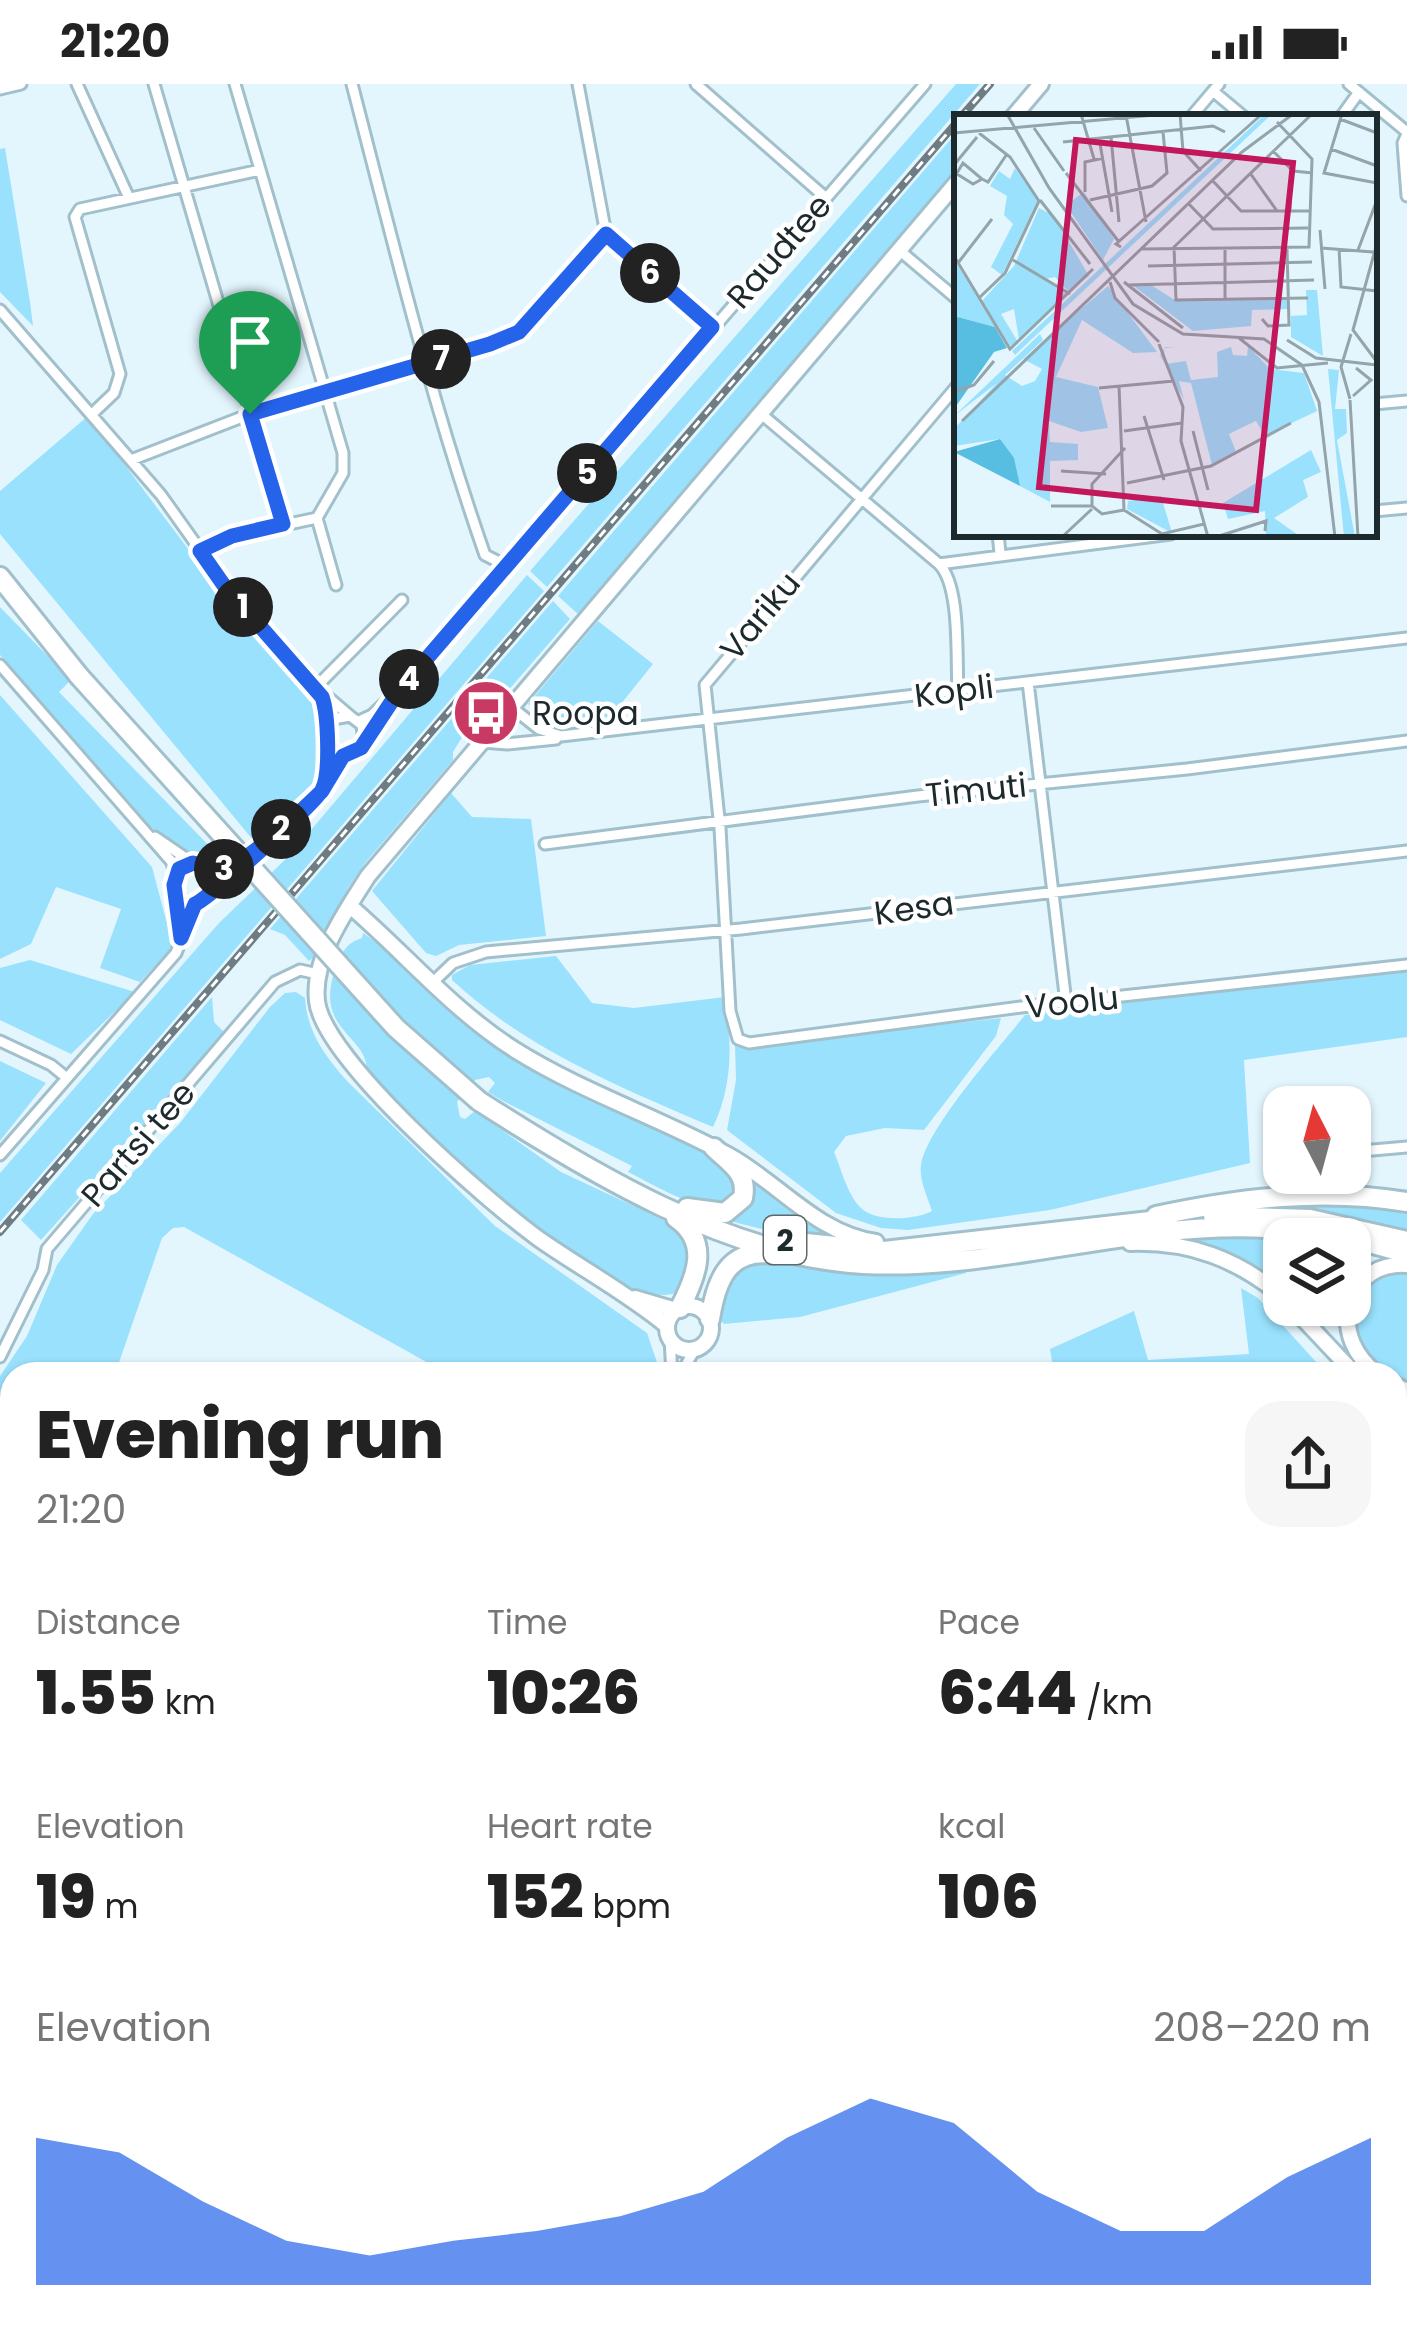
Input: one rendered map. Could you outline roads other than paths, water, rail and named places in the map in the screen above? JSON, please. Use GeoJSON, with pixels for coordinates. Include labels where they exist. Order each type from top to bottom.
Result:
{"type":"FeatureCollection","features":[{"type":"Feature","properties":{"kind":"highway","name":"2"},"geometry":{"type":"LineString","coordinates":[[0,577],[79,676],[396,1028],[479,1101],[547,1144],[643,1194],[719,1230],[820,1259],[857,1264],[929,1264],[1164,1232],[1258,1228],[1339,1236],[1407,1254]]}},
{"type":"Feature","properties":{"kind":"highway","name":"2"},"geometry":{"type":"LineString","coordinates":[[0,595],[56,648]]}},
{"type":"Feature","properties":{"kind":"highway"},"geometry":{"type":"LineString","coordinates":[[643,1194],[692,1210],[731,1211],[742,1198],[745,1183],[736,1167],[714,1148]]}},
{"type":"Feature","properties":{"kind":"highway","name":"2"},"geometry":{"type":"LineString","coordinates":[[643,1194],[722,1225],[836,1249],[935,1247],[1114,1225],[1258,1215],[1343,1223],[1407,1241]]}},
{"type":"Feature","properties":{"kind":"highway"},"geometry":{"type":"LineString","coordinates":[[643,1194],[687,1226],[696,1243],[697,1276],[678,1309]]}},
{"type":"Feature","properties":{"kind":"highway"},"geometry":{"type":"LineString","coordinates":[[1114,1225],[1208,1204],[1302,1195],[1407,1202]]}},
{"type":"Feature","properties":{"kind":"highway"},"geometry":{"type":"LineString","coordinates":[[710,1319],[715,1291],[732,1262],[760,1252],[820,1259]]}},
{"type":"Feature","properties":{"kind":"street"},"geometry":{"type":"LineString","coordinates":[[0,88],[21,84]]}},
{"type":"Feature","properties":{"kind":"street"},"geometry":{"type":"LineString","coordinates":[[77,84],[129,198]]}},
{"type":"Feature","properties":{"kind":"street"},"geometry":{"type":"LineString","coordinates":[[154,84],[283,524]]}},
{"type":"Feature","properties":{"kind":"street"},"geometry":{"type":"LineString","coordinates":[[235,84],[327,391],[344,466],[317,518],[335,585]]}},
{"type":"Feature","properties":{"kind":"street"},"geometry":{"type":"LineString","coordinates":[[352,84],[426,363],[485,555],[505,565]]}},
{"type":"Feature","properties":{"kind":"street"},"geometry":{"type":"LineString","coordinates":[[578,84],[606,234],[712,327]]}},
{"type":"Feature","properties":{"kind":"street"},"geometry":{"type":"LineString","coordinates":[[696,84],[826,198]]}},
{"type":"Feature","properties":{"kind":"street","name":"Raudtee"},"geometry":{"type":"LineString","coordinates":[[208,869],[238,863],[322,791],[343,756],[356,752],[398,692],[505,565],[925,84]]}},
{"type":"Feature","properties":{"kind":"street"},"geometry":{"type":"LineString","coordinates":[[1016,114],[1041,84]]}},
{"type":"Feature","properties":{"kind":"street"},"geometry":{"type":"LineString","coordinates":[[1349,84],[1407,133],[1402,143],[1407,196]]}},
{"type":"Feature","properties":{"kind":"street"},"geometry":{"type":"LineString","coordinates":[[1194,114],[1216,88],[1241,114]]}},
{"type":"Feature","properties":{"kind":"street"},"geometry":{"type":"LineString","coordinates":[[1343,114],[1359,92]]}},
{"type":"Feature","properties":{"kind":"street"},"geometry":{"type":"LineString","coordinates":[[92,414],[114,393],[120,374],[74,217],[80,209],[260,170]]}},
{"type":"Feature","properties":{"kind":"street"},"geometry":{"type":"LineString","coordinates":[[695,1349],[680,1348],[630,1297],[536,1237],[492,1201],[360,1073],[322,1024],[317,974],[368,876],[479,742],[516,711],[759,412],[954,186]]}},
{"type":"Feature","properties":{"kind":"street"},"geometry":{"type":"LineString","coordinates":[[131,460],[250,414],[519,332],[606,234]]}},
{"type":"Feature","properties":{"kind":"street"},"geometry":{"type":"LineString","coordinates":[[899,250],[954,296]]}},
{"type":"Feature","properties":{"kind":"street"},"geometry":{"type":"LineString","coordinates":[[1,311],[176,514],[223,584],[316,687],[354,718],[364,730],[364,742]]}},
{"type":"Feature","properties":{"kind":"street","name":"Variku"},"geometry":{"type":"LineString","coordinates":[[737,1040],[730,1011],[720,822],[704,685],[954,389]]}},
{"type":"Feature","properties":{"kind":"street"},"geometry":{"type":"LineString","coordinates":[[1377,404],[1407,400]]}},
{"type":"Feature","properties":{"kind":"street"},"geometry":{"type":"LineString","coordinates":[[759,412],[948,573],[958,690]]}},
{"type":"Feature","properties":{"kind":"street"},"geometry":{"type":"LineString","coordinates":[[1377,511],[1407,508]]}},
{"type":"Feature","properties":{"kind":"street"},"geometry":{"type":"LineString","coordinates":[[200,551],[232,536],[317,518]]}},
{"type":"Feature","properties":{"kind":"street"},"geometry":{"type":"LineString","coordinates":[[998,537],[1000,554]]}},
{"type":"Feature","properties":{"kind":"street"},"geometry":{"type":"LineString","coordinates":[[939,563],[1117,537]]}},
{"type":"Feature","properties":{"kind":"street"},"geometry":{"type":"LineString","coordinates":[[316,687],[402,600]]}},
{"type":"Feature","properties":{"kind":"street","name":"Kopli"},"geometry":{"type":"LineString","coordinates":[[479,742],[507,744],[1407,638]]}},
{"type":"Feature","properties":{"kind":"street"},"geometry":{"type":"LineString","coordinates":[[0,665],[171,861],[181,938]]}},
{"type":"Feature","properties":{"kind":"street"},"geometry":{"type":"LineString","coordinates":[[1028,682],[1066,1003]]}},
{"type":"Feature","properties":{"kind":"street"},"geometry":{"type":"LineString","coordinates":[[316,687],[328,723],[322,791]]}},
{"type":"Feature","properties":{"kind":"street","name":"Raudtee"},"geometry":{"type":"LineString","coordinates":[[328,723],[338,716],[373,716],[398,692]]}},
{"type":"Feature","properties":{"kind":"street"},"geometry":{"type":"LineString","coordinates":[[516,711],[544,731],[561,736]]}},
{"type":"Feature","properties":{"kind":"street"},"geometry":{"type":"LineString","coordinates":[[507,744],[521,740],[525,725],[516,711]]}},
{"type":"Feature","properties":{"kind":"street","name":"Timuti"},"geometry":{"type":"LineString","coordinates":[[545,844],[1407,741]]}},
{"type":"Feature","properties":{"kind":"street"},"geometry":{"type":"LineString","coordinates":[[327,746],[343,756]]}},
{"type":"Feature","properties":{"kind":"street"},"geometry":{"type":"LineString","coordinates":[[137,822],[208,869],[214,888]]}},
{"type":"Feature","properties":{"kind":"street","name":"Raudtee"},"geometry":{"type":"LineString","coordinates":[[0,1155],[176,953],[195,904],[249,864],[271,838]]}},
{"type":"Feature","properties":{"kind":"street","name":"Kesa"},"geometry":{"type":"LineString","coordinates":[[430,984],[453,963],[486,952],[726,931],[1407,851]]}},
{"type":"Feature","properties":{"kind":"street"},"geometry":{"type":"LineString","coordinates":[[176,874],[193,863]]}},
{"type":"Feature","properties":{"kind":"street"},"geometry":{"type":"LineString","coordinates":[[178,896],[195,904]]}},
{"type":"Feature","properties":{"kind":"street"},"geometry":{"type":"LineString","coordinates":[[350,906],[430,984],[515,1050],[584,1088],[714,1148],[848,1235],[935,1247]]}},
{"type":"Feature","properties":{"kind":"street"},"geometry":{"type":"LineString","coordinates":[[341,922],[375,931]]}},
{"type":"Feature","properties":{"kind":"street","name":"Voolu"},"geometry":{"type":"LineString","coordinates":[[737,1040],[749,1043],[1407,965]]}},
{"type":"Feature","properties":{"kind":"street","name":"Partsi tee"},"geometry":{"type":"LineString","coordinates":[[0,1358],[43,1270],[47,1249],[275,982],[300,970],[317,974]]}},
{"type":"Feature","properties":{"kind":"street"},"geometry":{"type":"LineString","coordinates":[[0,1040],[67,1078]]}},
{"type":"Feature","properties":{"kind":"street"},"geometry":{"type":"LineString","coordinates":[[1371,1151],[1407,1148]]}},
{"type":"Feature","properties":{"kind":"street"},"geometry":{"type":"LineString","coordinates":[[1045,1250],[1174,1244],[1231,1260],[1263,1283]]}},
{"type":"Feature","properties":{"kind":"street"},"geometry":{"type":"LineString","coordinates":[[1371,1274],[1407,1265]]}},
{"type":"Feature","properties":{"kind":"street"},"geometry":{"type":"LineString","coordinates":[[630,1297],[678,1309],[694,1306],[710,1319],[708,1339],[688,1362]]}},
{"type":"Feature","properties":{"kind":"street"},"geometry":{"type":"LineString","coordinates":[[671,1362],[668,1333],[678,1309]]}},
{"type":"Feature","properties":{"kind":"street"},"geometry":{"type":"LineString","coordinates":[[1310,1326],[1344,1362]]}},
{"type":"Feature","properties":{"kind":"street"},"geometry":{"type":"LineString","coordinates":[[1348,1326],[1348,1336],[1366,1362]]}},
{"type":"Feature","properties":{"kind":"railway"},"geometry":{"type":"LineString","coordinates":[[964,114],[990,84]]}},
{"type":"Feature","properties":{"kind":"railway"},"geometry":{"type":"LineString","coordinates":[[0,1232],[954,125]]}},
{"type":"Feature","properties":{"kind":"place","name":"Roopa"},"geometry":{"type":"Point","coordinates":[486,713]}}]}
